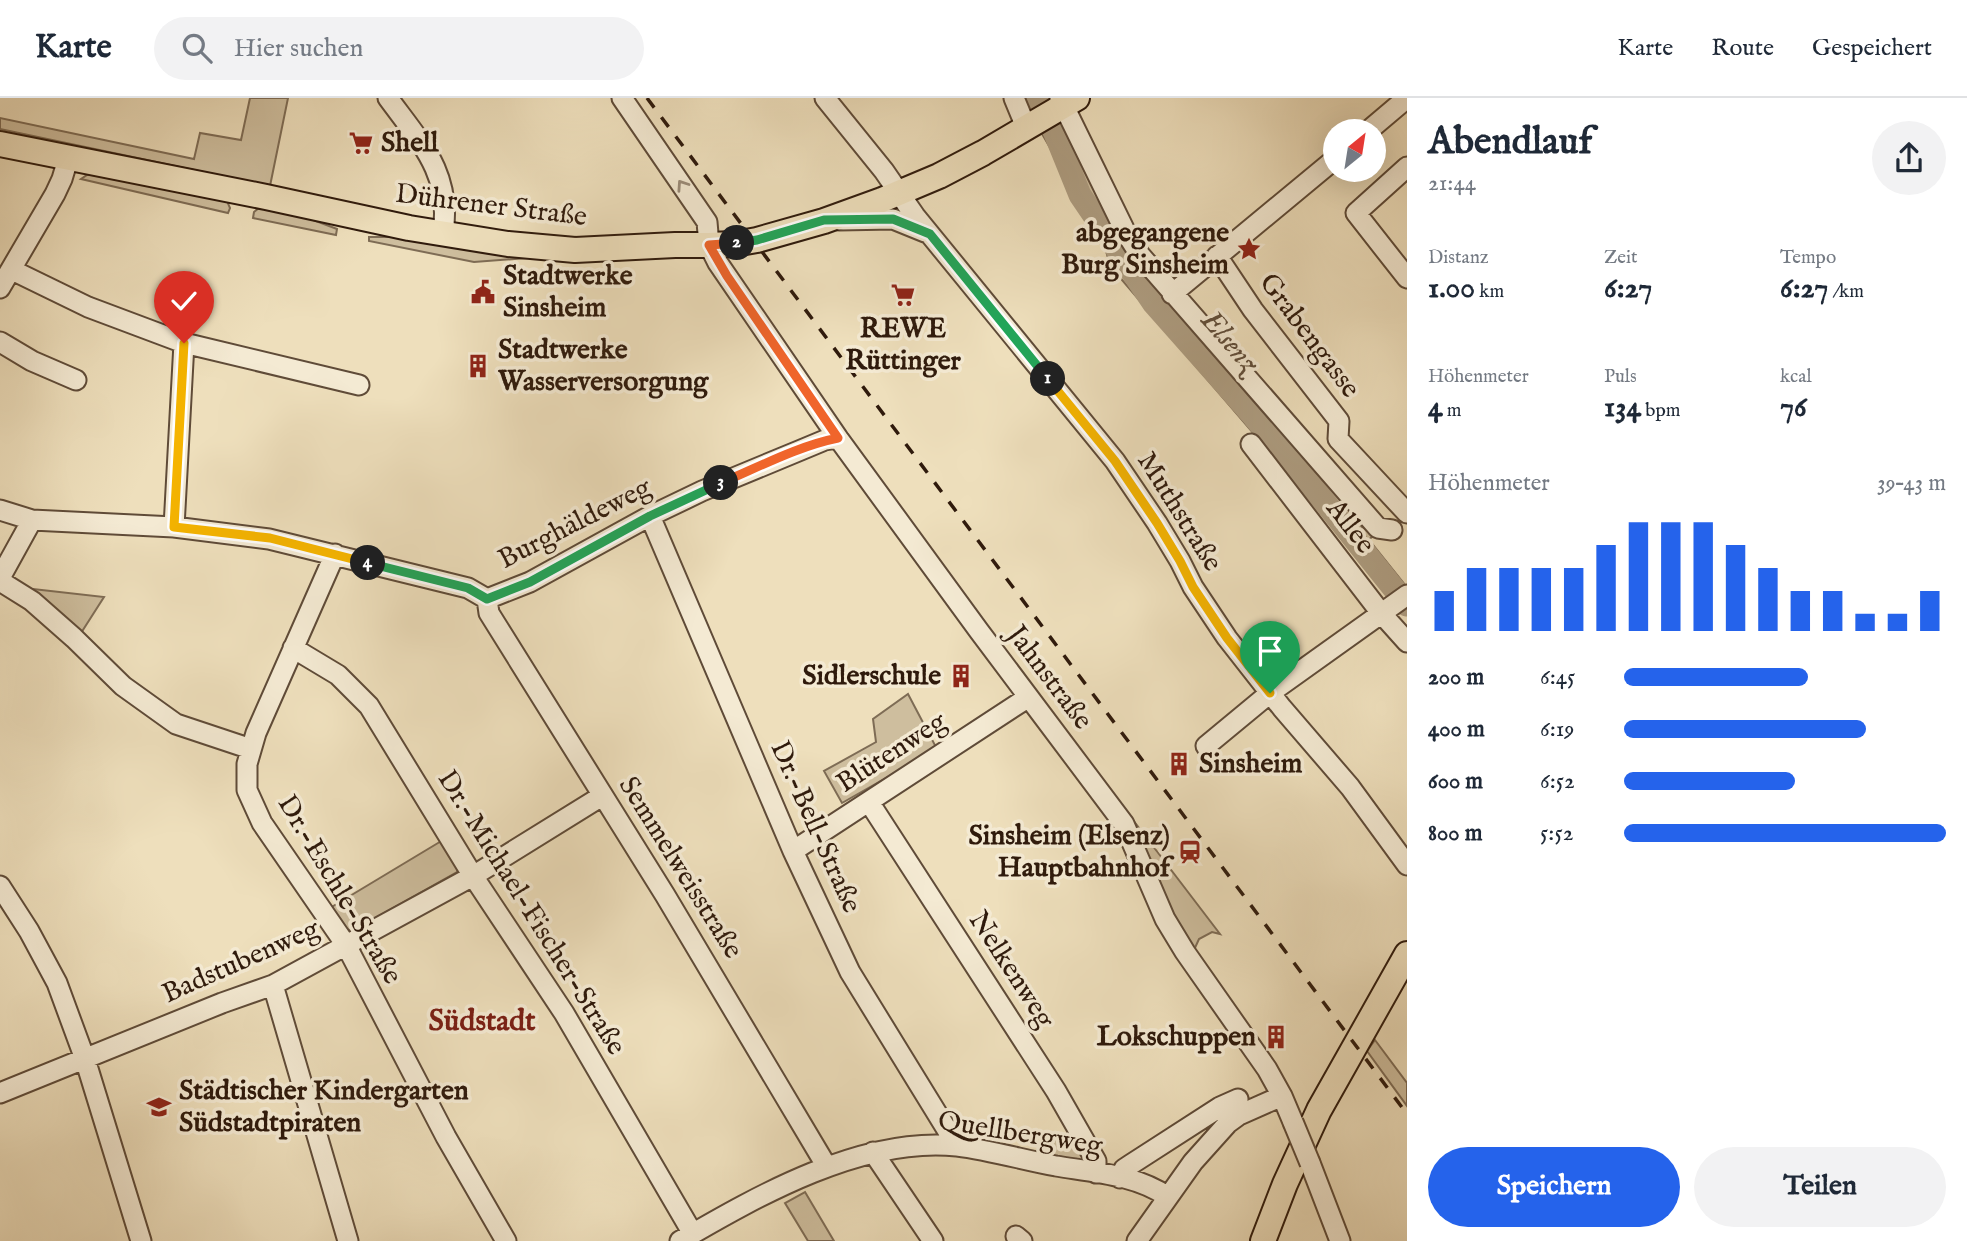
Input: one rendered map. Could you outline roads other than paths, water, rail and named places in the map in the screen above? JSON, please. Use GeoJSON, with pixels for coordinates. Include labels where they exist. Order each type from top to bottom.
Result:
{"type":"FeatureCollection","features":[{"type":"Feature","properties":{"kind":"main road","name":"Dührener Straße"},"geometry":{"type":"LineString","coordinates":[[0,144],[396,226],[508,244],[575,250],[709,245],[757,240],[898,194],[939,176],[1065,102]]}},
{"type":"Feature","properties":{"kind":"main road"},"geometry":{"type":"LineString","coordinates":[[1263,1241],[1285,1184],[1319,1110],[1407,954]]}},
{"type":"Feature","properties":{"kind":"street"},"geometry":{"type":"LineString","coordinates":[[388,98],[438,172],[445,202],[443,233]]}},
{"type":"Feature","properties":{"kind":"street","name":"Jahnstraße"},"geometry":{"type":"LineString","coordinates":[[622,98],[707,222],[709,245],[727,276],[838,438],[1124,824],[1165,919],[1267,1069],[1282,1096],[1339,1241]]}},
{"type":"Feature","properties":{"kind":"street","name":"Muthstraße"},"geometry":{"type":"LineString","coordinates":[[825,98],[884,171],[898,194],[1115,461],[1157,523],[1193,587],[1227,638],[1350,788],[1407,865]]}},
{"type":"Feature","properties":{"kind":"street"},"geometry":{"type":"LineString","coordinates":[[1014,98],[1031,124]]}},
{"type":"Feature","properties":{"kind":"street"},"geometry":{"type":"LineString","coordinates":[[1382,119],[1407,98]]}},
{"type":"Feature","properties":{"kind":"street"},"geometry":{"type":"LineString","coordinates":[[1065,102],[1126,233],[1140,255],[1378,528],[1392,530]]}},
{"type":"Feature","properties":{"kind":"street"},"geometry":{"type":"LineString","coordinates":[[0,288],[55,194],[68,159]]}},
{"type":"Feature","properties":{"kind":"street"},"geometry":{"type":"LineString","coordinates":[[1407,167],[1356,213],[1407,278]]}},
{"type":"Feature","properties":{"kind":"street"},"geometry":{"type":"LineString","coordinates":[[1172,294],[1323,169]]}},
{"type":"Feature","properties":{"kind":"street"},"geometry":{"type":"LineString","coordinates":[[824,220],[893,219],[930,234]]}},
{"type":"Feature","properties":{"kind":"street","name":"Grabengasse"},"geometry":{"type":"LineString","coordinates":[[1217,256],[1253,310],[1339,421],[1338,439],[1407,513]]}},
{"type":"Feature","properties":{"kind":"street"},"geometry":{"type":"LineString","coordinates":[[12,270],[88,307],[184,343],[359,385]]}},
{"type":"Feature","properties":{"kind":"street"},"geometry":{"type":"LineString","coordinates":[[0,342],[32,361],[76,380]]}},
{"type":"Feature","properties":{"kind":"street"},"geometry":{"type":"LineString","coordinates":[[174,527],[184,343]]}},
{"type":"Feature","properties":{"kind":"street","name":"Burghäldeweg"},"geometry":{"type":"LineString","coordinates":[[0,510],[32,520],[174,527],[270,538],[468,588],[487,599],[530,582],[650,516],[702,491],[825,440],[838,438]]}},
{"type":"Feature","properties":{"kind":"street","name":"Allee"},"geometry":{"type":"LineString","coordinates":[[1251,444],[1394,604],[1407,642]]}},
{"type":"Feature","properties":{"kind":"street","name":"Dr.-Bell-Straße"},"geometry":{"type":"LineString","coordinates":[[650,516],[793,851],[850,972],[957,1146]]}},
{"type":"Feature","properties":{"kind":"street"},"geometry":{"type":"LineString","coordinates":[[32,520],[0,580],[32,601],[123,686],[176,724],[251,749]]}},
{"type":"Feature","properties":{"kind":"street","name":"Dr.-Eschle-Straße"},"geometry":{"type":"LineString","coordinates":[[335,554],[256,733],[247,764],[247,790],[262,823],[346,945],[446,1137],[506,1241]]}},
{"type":"Feature","properties":{"kind":"street","name":"Semmelweisstraße"},"geometry":{"type":"LineString","coordinates":[[487,599],[489,612],[665,895],[827,1167]]}},
{"type":"Feature","properties":{"kind":"street"},"geometry":{"type":"LineString","coordinates":[[1206,747],[1270,693],[1394,604]]}},
{"type":"Feature","properties":{"kind":"street","name":"Dr.-Michael-Fischer-Straße"},"geometry":{"type":"LineString","coordinates":[[293,648],[338,675],[369,706],[473,876],[564,1013],[687,1237]]}},
{"type":"Feature","properties":{"kind":"street","name":"Blütenweg"},"geometry":{"type":"LineString","coordinates":[[793,851],[1021,702]]}},
{"type":"Feature","properties":{"kind":"street","name":"Badstubenweg"},"geometry":{"type":"LineString","coordinates":[[0,1093],[273,985],[473,876],[602,796]]}},
{"type":"Feature","properties":{"kind":"street","name":"Nelkenweg"},"geometry":{"type":"LineString","coordinates":[[869,802],[1056,1091],[1096,1161],[1096,1173]]}},
{"type":"Feature","properties":{"kind":"street"},"geometry":{"type":"LineString","coordinates":[[0,886],[29,930],[57,983],[85,1059],[141,1241]]}},
{"type":"Feature","properties":{"kind":"street"},"geometry":{"type":"LineString","coordinates":[[273,985],[348,1241]]}},
{"type":"Feature","properties":{"kind":"street"},"geometry":{"type":"LineString","coordinates":[[1137,1241],[1193,1162],[1228,1124],[1239,1115],[1282,1096]]}},
{"type":"Feature","properties":{"kind":"street","name":"Quellbergweg"},"geometry":{"type":"LineString","coordinates":[[1120,1178],[1130,1165],[1220,1107],[1238,1099]]}},
{"type":"Feature","properties":{"kind":"street","name":"Quellbergweg"},"geometry":{"type":"LineString","coordinates":[[687,1237],[827,1167],[873,1152],[916,1146],[957,1146],[1096,1173],[1151,1186],[1168,1197]]}},
{"type":"Feature","properties":{"kind":"street"},"geometry":{"type":"LineString","coordinates":[[873,1152],[933,1241]]}},
{"type":"Feature","properties":{"kind":"waterway","name":"Elsenz"},"geometry":{"type":"LineString","coordinates":[[1035,98],[1054,131],[1080,195],[1154,304],[1307,480],[1407,605]]}},
{"type":"Feature","properties":{"kind":"railway"},"geometry":{"type":"LineString","coordinates":[[647,98],[1407,1114]]}},
{"type":"Feature","properties":{"kind":"place","name":"Shell"},"geometry":{"type":"Point","coordinates":[361,143]}},
{"type":"Feature","properties":{"kind":"place","name":"abgegangene Burg Sinsheim"},"geometry":{"type":"Point","coordinates":[1249,249]}},
{"type":"Feature","properties":{"kind":"place","name":"Stadtwerke Sinsheim"},"geometry":{"type":"Point","coordinates":[483,292]}},
{"type":"Feature","properties":{"kind":"place","name":"REWE Rüttinger"},"geometry":{"type":"Point","coordinates":[903,295]}},
{"type":"Feature","properties":{"kind":"place","name":"Stadtwerke Wasserversorgung"},"geometry":{"type":"Point","coordinates":[478,366]}},
{"type":"Feature","properties":{"kind":"place","name":"Sidlerschule"},"geometry":{"type":"Point","coordinates":[961,676]}},
{"type":"Feature","properties":{"kind":"place","name":"Sinsheim"},"geometry":{"type":"Point","coordinates":[1179,764]}},
{"type":"Feature","properties":{"kind":"place","name":"Sinsheim (Elsenz) Hauptbahnhof"},"geometry":{"type":"Point","coordinates":[1190,852]}},
{"type":"Feature","properties":{"kind":"place","name":"Lokschuppen"},"geometry":{"type":"Point","coordinates":[1276,1037]}},
{"type":"Feature","properties":{"kind":"place","name":"Städtischer Kindergarten Südstadtpiraten"},"geometry":{"type":"Point","coordinates":[159,1107]}},
{"type":"Feature","properties":{"kind":"district","name":"Südstadt"},"geometry":{"type":"Point","coordinates":[482,1022]}}]}
